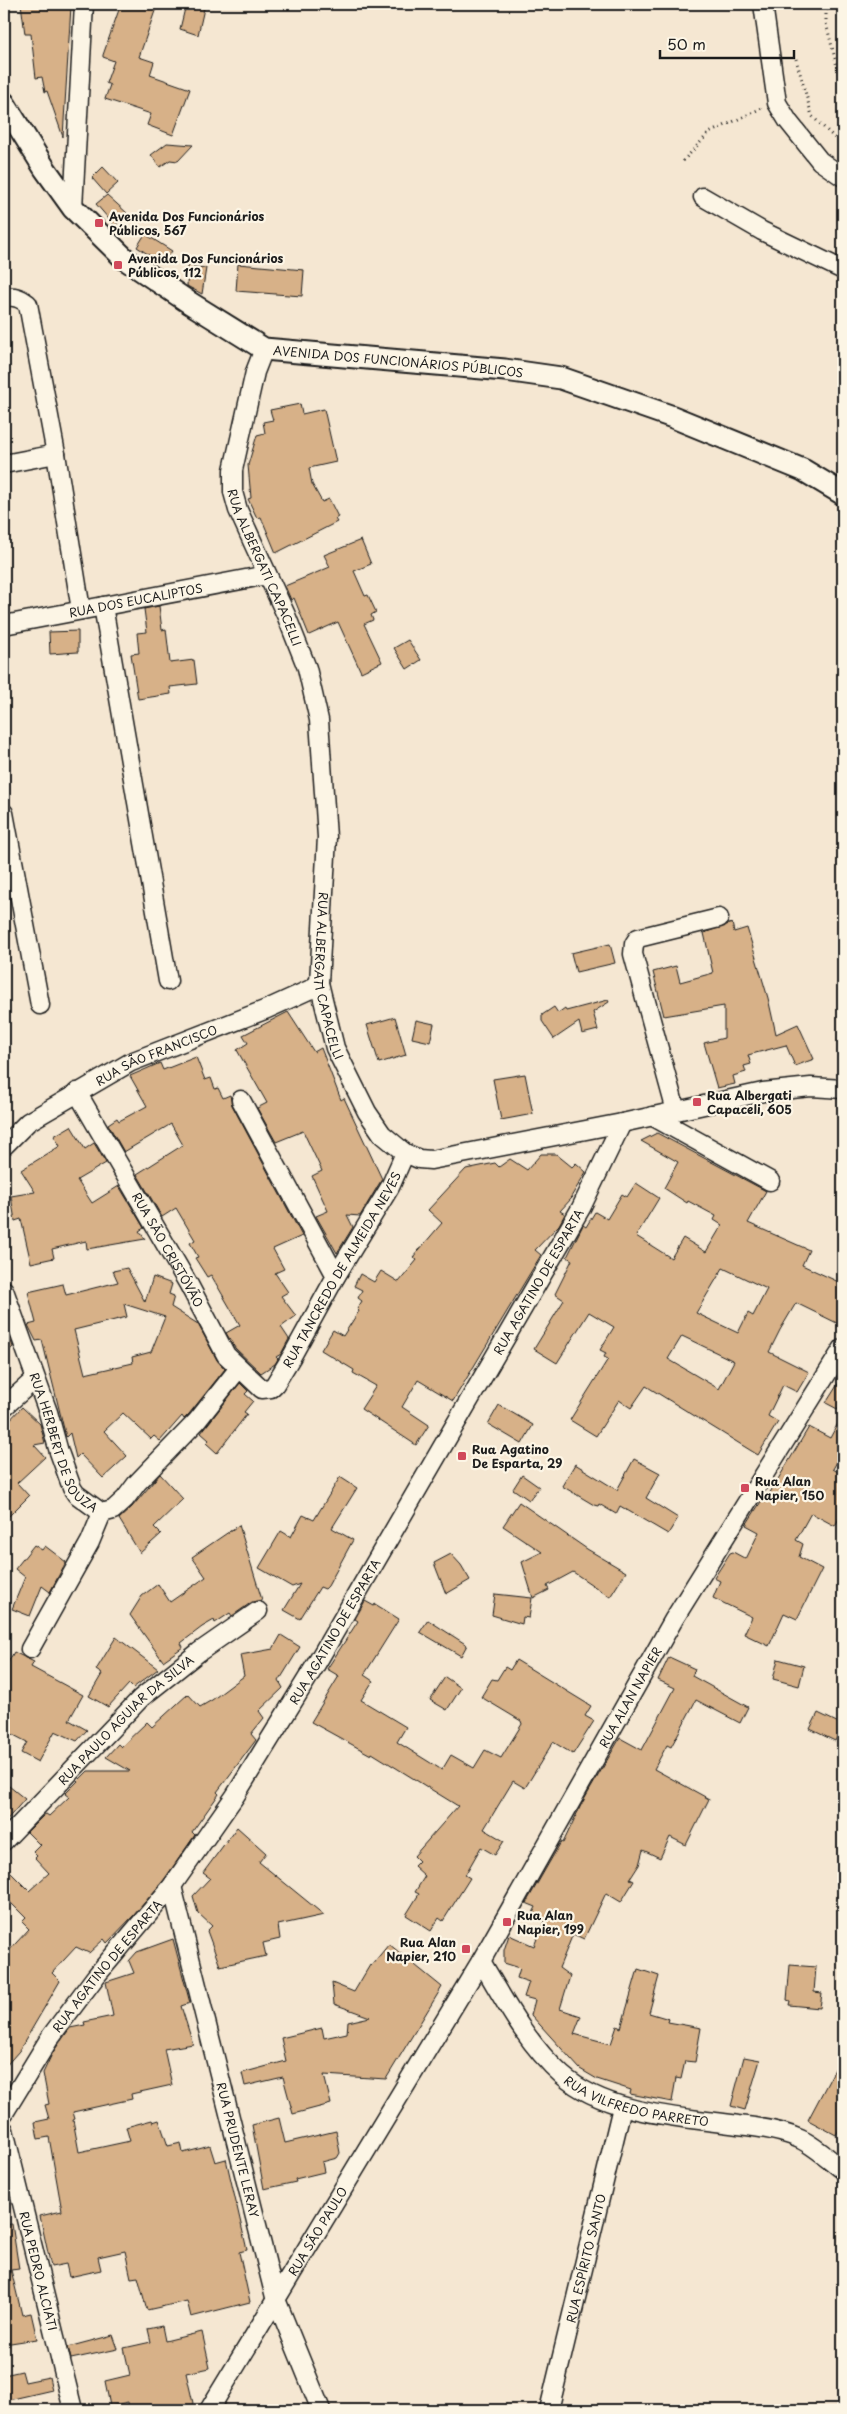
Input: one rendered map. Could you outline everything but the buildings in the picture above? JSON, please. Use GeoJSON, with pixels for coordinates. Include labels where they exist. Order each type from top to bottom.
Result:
{"type":"FeatureCollection","features":[{"type":"Feature","properties":{"kind":"street"},"geometry":{"type":"LineString","coordinates":[[73,208],[84,4]]}},
{"type":"Feature","properties":{"kind":"street"},"geometry":{"type":"LineString","coordinates":[[762,4],[777,103],[788,121],[820,161],[840,169]]}},
{"type":"Feature","properties":{"kind":"street","name":"AVENIDA DOS FUNCIONÁRIOS PÚBLICOS"},"geometry":{"type":"LineString","coordinates":[[4,103],[45,170],[73,208],[125,259],[190,303],[264,349],[505,370],[561,378],[673,417],[803,470],[843,494]]}},
{"type":"Feature","properties":{"kind":"street"},"geometry":{"type":"LineString","coordinates":[[703,197],[762,231],[843,270]]}},
{"type":"Feature","properties":{"kind":"street"},"geometry":{"type":"LineString","coordinates":[[4,298],[11,296],[20,298],[28,304],[56,454],[81,610]]}},
{"type":"Feature","properties":{"kind":"street","name":"RUA ALBERGATI CAPACELLI"},"geometry":{"type":"LineString","coordinates":[[264,349],[255,372],[233,470],[233,492],[238,510],[286,615],[307,668],[319,720],[327,837],[319,983],[335,1048],[367,1112],[382,1134],[405,1153],[419,1159],[431,1160],[788,1088],[843,1089]]}},
{"type":"Feature","properties":{"kind":"street"},"geometry":{"type":"LineString","coordinates":[[4,464],[56,454]]}},
{"type":"Feature","properties":{"kind":"street","name":"RUA DOS EUCALIPTOS"},"geometry":{"type":"LineString","coordinates":[[4,625],[267,575]]}},
{"type":"Feature","properties":{"kind":"street"},"geometry":{"type":"LineString","coordinates":[[103,606],[168,980]]}},
{"type":"Feature","properties":{"kind":"street"},"geometry":{"type":"LineString","coordinates":[[4,813],[40,1005]]}},
{"type":"Feature","properties":{"kind":"street"},"geometry":{"type":"LineString","coordinates":[[676,1111],[633,954],[634,944],[638,938],[719,918]]}},
{"type":"Feature","properties":{"kind":"street","name":"RUA SÃO FRANCISCO"},"geometry":{"type":"LineString","coordinates":[[4,1146],[28,1122],[76,1092],[131,1062],[267,1009],[311,989],[319,983]]}},
{"type":"Feature","properties":{"kind":"street","name":"RUA SÃO CRISTÓVÃO"},"geometry":{"type":"LineString","coordinates":[[76,1092],[189,1285],[226,1355],[262,1388],[271,1388],[275,1384]]}},
{"type":"Feature","properties":{"kind":"street"},"geometry":{"type":"LineString","coordinates":[[242,1100],[336,1276]]}},
{"type":"Feature","properties":{"kind":"street"},"geometry":{"type":"LineString","coordinates":[[652,1116],[770,1181]]}},
{"type":"Feature","properties":{"kind":"street","name":"RUA AGATINO DE ESPARTA"},"geometry":{"type":"LineString","coordinates":[[4,2113],[50,2036],[96,1976],[172,1886],[235,1796],[315,1666],[581,1208],[622,1123]]}},
{"type":"Feature","properties":{"kind":"street","name":"RUA TANCREDO DE ALMEIDA NEVES"},"geometry":{"type":"LineString","coordinates":[[275,1384],[336,1276],[390,1187],[405,1153]]}},
{"type":"Feature","properties":{"kind":"street","name":"RUA HERBERT DE SOUZA"},"geometry":{"type":"LineString","coordinates":[[4,1290],[48,1412],[59,1452],[72,1488],[76,1494],[102,1513],[113,1510],[125,1499],[137,1483],[197,1421],[239,1368]]}},
{"type":"Feature","properties":{"kind":"street","name":"RUA ALAN NAPIER"},"geometry":{"type":"LineString","coordinates":[[425,2053],[481,1961],[674,1620],[843,1348]]}},
{"type":"Feature","properties":{"kind":"street"},"geometry":{"type":"LineString","coordinates":[[4,1407],[35,1379]]}},
{"type":"Feature","properties":{"kind":"street"},"geometry":{"type":"LineString","coordinates":[[30,1649],[90,1542],[102,1513]]}},
{"type":"Feature","properties":{"kind":"street","name":"RUA PAULO AGUIAR DA SILVA"},"geometry":{"type":"LineString","coordinates":[[4,1841],[141,1698],[198,1652],[258,1611]]}},
{"type":"Feature","properties":{"kind":"street","name":"RUA PRUDENTE LERAY"},"geometry":{"type":"LineString","coordinates":[[172,1886],[275,2297],[321,2410]]}},
{"type":"Feature","properties":{"kind":"street","name":"RUA VILFREDO PARRETO"},"geometry":{"type":"LineString","coordinates":[[481,1961],[523,2029],[562,2075],[586,2092],[622,2107],[762,2128],[800,2139],[843,2170]]}},
{"type":"Feature","properties":{"kind":"street","name":"RUA SÃO PAULO"},"geometry":{"type":"LineString","coordinates":[[209,2410],[275,2297],[425,2053]]}},
{"type":"Feature","properties":{"kind":"street","name":"RUA ESPÍRITO SANTO"},"geometry":{"type":"LineString","coordinates":[[549,2410],[622,2107]]}},
{"type":"Feature","properties":{"kind":"street","name":"RUA PEDRO ALCIATI"},"geometry":{"type":"LineString","coordinates":[[4,2130],[73,2410]]}},
{"type":"Feature","properties":{"kind":"path"},"geometry":{"type":"LineString","coordinates":[[826,4],[826,23],[843,90]]}},
{"type":"Feature","properties":{"kind":"path"},"geometry":{"type":"LineString","coordinates":[[796,59],[812,116],[843,146]]}},
{"type":"Feature","properties":{"kind":"path"},"geometry":{"type":"LineString","coordinates":[[683,161],[709,133],[748,113],[777,103]]}},
{"type":"Feature","properties":{"kind":"place","name":"Avenida Dos Funcionários Públicos, 567"},"geometry":{"type":"Point","coordinates":[99,223]}},
{"type":"Feature","properties":{"kind":"place","name":"Avenida Dos Funcionários Públicos, 112"},"geometry":{"type":"Point","coordinates":[118,265]}},
{"type":"Feature","properties":{"kind":"place","name":"Rua Albergati Capaceli, 605"},"geometry":{"type":"Point","coordinates":[697,1102]}},
{"type":"Feature","properties":{"kind":"place","name":"Rua Agatino De Esparta, 29"},"geometry":{"type":"Point","coordinates":[462,1456]}},
{"type":"Feature","properties":{"kind":"place","name":"Rua Alan Napier, 150"},"geometry":{"type":"Point","coordinates":[745,1488]}},
{"type":"Feature","properties":{"kind":"place","name":"Rua Alan Napier, 199"},"geometry":{"type":"Point","coordinates":[507,1922]}},
{"type":"Feature","properties":{"kind":"place","name":"Rua Alan Napier, 210"},"geometry":{"type":"Point","coordinates":[466,1949]}}]}
